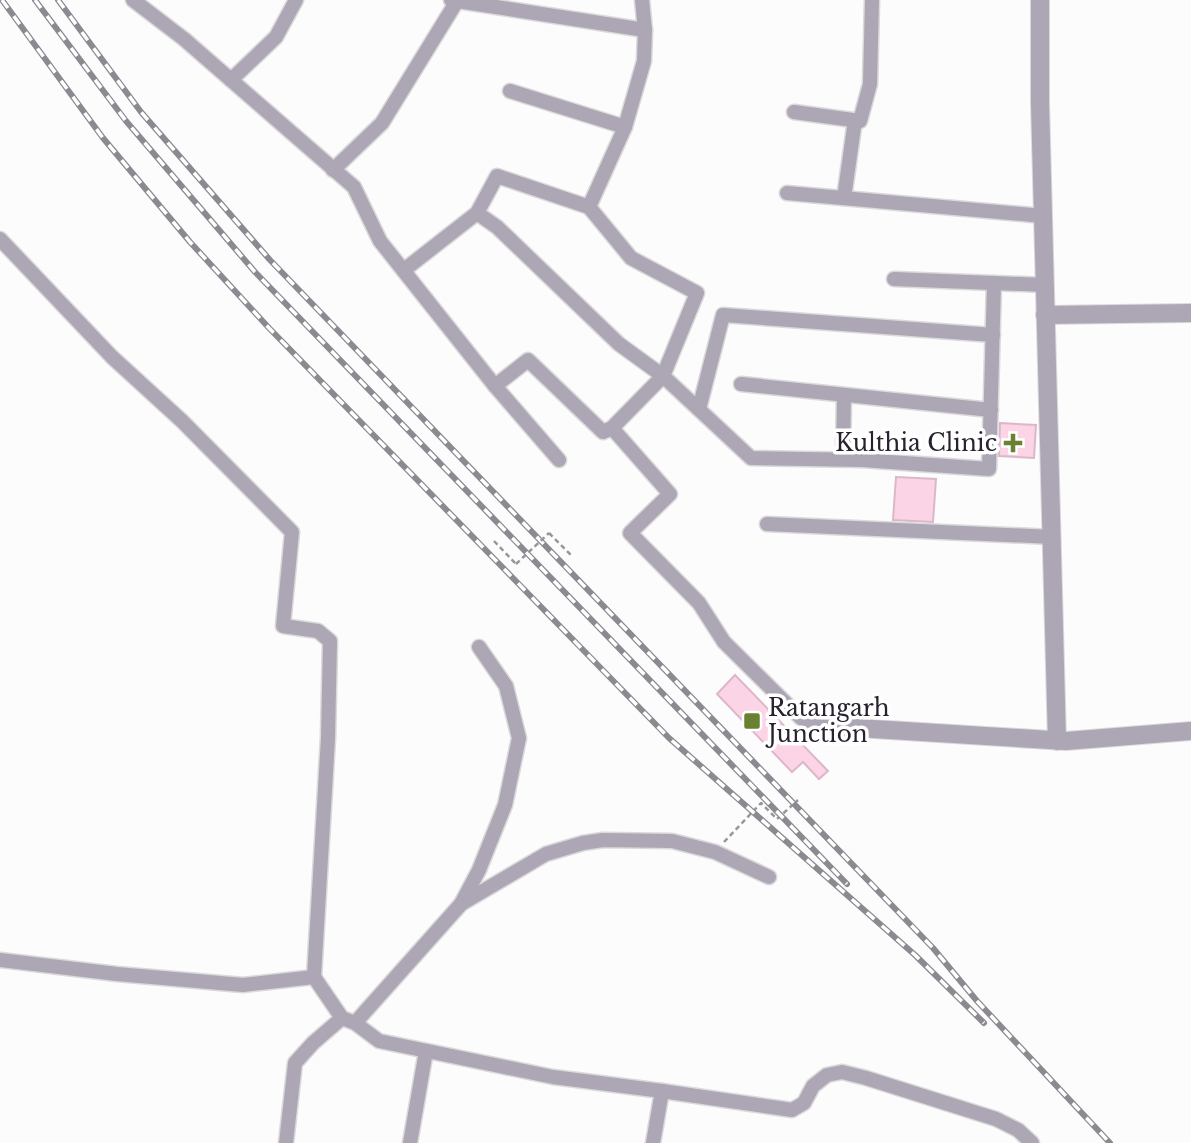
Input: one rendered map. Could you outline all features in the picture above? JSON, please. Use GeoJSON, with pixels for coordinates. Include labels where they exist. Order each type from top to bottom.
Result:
{"type":"FeatureCollection","features":[{"type":"Feature","properties":{"kind":"street"},"geometry":{"type":"LineString","coordinates":[[133,0],[184,39],[354,187],[380,241],[495,386],[559,460]]}},
{"type":"Feature","properties":{"kind":"street"},"geometry":{"type":"LineString","coordinates":[[231,80],[276,37],[296,0]]}},
{"type":"Feature","properties":{"kind":"street"},"geometry":{"type":"LineString","coordinates":[[451,0],[508,5],[645,30]]}},
{"type":"Feature","properties":{"kind":"street"},"geometry":{"type":"LineString","coordinates":[[589,207],[625,127],[645,61],[642,0]]}},
{"type":"Feature","properties":{"kind":"street"},"geometry":{"type":"LineString","coordinates":[[794,112],[860,121],[870,84],[872,0]]}},
{"type":"Feature","properties":{"kind":"street"},"geometry":{"type":"LineString","coordinates":[[1040,0],[1045,315],[1057,741]]}},
{"type":"Feature","properties":{"kind":"street"},"geometry":{"type":"LineString","coordinates":[[334,170],[382,123],[457,1]]}},
{"type":"Feature","properties":{"kind":"street"},"geometry":{"type":"LineString","coordinates":[[510,91],[625,127]]}},
{"type":"Feature","properties":{"kind":"street"},"geometry":{"type":"LineString","coordinates":[[844,198],[855,120]]}},
{"type":"Feature","properties":{"kind":"street"},"geometry":{"type":"LineString","coordinates":[[404,270],[477,213],[497,176],[589,207],[631,258],[697,293],[663,376],[612,428],[603,432],[528,359],[495,386]]}},
{"type":"Feature","properties":{"kind":"street"},"geometry":{"type":"LineString","coordinates":[[787,193],[1043,216]]}},
{"type":"Feature","properties":{"kind":"street"},"geometry":{"type":"LineString","coordinates":[[477,213],[497,226],[619,344],[663,376],[751,458],[843,459],[989,469],[994,283]]}},
{"type":"Feature","properties":{"kind":"street"},"geometry":{"type":"LineString","coordinates":[[0,239],[111,357],[182,421],[292,532],[284,626],[318,631],[330,640],[328,738],[314,977],[349,1020],[379,1041],[553,1077],[792,1110],[804,1103],[813,1086],[827,1075],[842,1072],[996,1119],[1018,1130],[1032,1143]]}},
{"type":"Feature","properties":{"kind":"street"},"geometry":{"type":"LineString","coordinates":[[894,279],[1045,285]]}},
{"type":"Feature","properties":{"kind":"street"},"geometry":{"type":"LineString","coordinates":[[1045,315],[1191,313]]}},
{"type":"Feature","properties":{"kind":"street"},"geometry":{"type":"LineString","coordinates":[[699,409],[723,315],[993,335]]}},
{"type":"Feature","properties":{"kind":"street"},"geometry":{"type":"LineString","coordinates":[[741,384],[991,410]]}},
{"type":"Feature","properties":{"kind":"street"},"geometry":{"type":"LineString","coordinates":[[843,459],[844,395]]}},
{"type":"Feature","properties":{"kind":"street"},"geometry":{"type":"LineString","coordinates":[[612,428],[670,494],[630,533],[699,603],[724,642],[801,718],[814,725],[1057,741],[1191,731]]}},
{"type":"Feature","properties":{"kind":"street"},"geometry":{"type":"LineString","coordinates":[[767,524],[1052,537]]}},
{"type":"Feature","properties":{"kind":"street"},"geometry":{"type":"LineString","coordinates":[[461,904],[479,870],[505,805],[519,738],[506,686],[479,647]]}},
{"type":"Feature","properties":{"kind":"street"},"geometry":{"type":"LineString","coordinates":[[286,1143],[295,1063],[313,1043],[349,1020],[461,904],[546,855],[583,843],[603,840],[673,841],[715,852],[769,877]]}},
{"type":"Feature","properties":{"kind":"street"},"geometry":{"type":"LineString","coordinates":[[0,960],[243,985],[314,977]]}},
{"type":"Feature","properties":{"kind":"street"},"geometry":{"type":"LineString","coordinates":[[410,1143],[426,1051]]}},
{"type":"Feature","properties":{"kind":"street"},"geometry":{"type":"LineString","coordinates":[[653,1143],[662,1091]]}},
{"type":"Feature","properties":{"kind":"path"},"geometry":{"type":"LineString","coordinates":[[494,541],[516,564],[550,533],[573,556]]}},
{"type":"Feature","properties":{"kind":"path"},"geometry":{"type":"LineString","coordinates":[[715,852],[761,803],[777,819],[798,800]]}},
{"type":"Feature","properties":{"kind":"building"},"geometry":{"type":"Polygon","coordinates":[[[1000,423],[1036,425],[1034,458],[999,456],[1000,423]]]}},
{"type":"Feature","properties":{"kind":"building"},"geometry":{"type":"Polygon","coordinates":[[[896,477],[936,479],[933,522],[893,520],[896,477]]]}},
{"type":"Feature","properties":{"kind":"building"},"geometry":{"type":"Polygon","coordinates":[[[735,675],[828,771],[819,779],[803,762],[792,772],[717,694],[735,675]]]}},
{"type":"Feature","properties":{"kind":"railway"},"geometry":{"type":"LineString","coordinates":[[2,0],[103,138],[190,242],[269,328],[669,738],[915,955],[984,1023]]}},
{"type":"Feature","properties":{"kind":"railway"},"geometry":{"type":"LineString","coordinates":[[35,0],[126,121],[255,272],[847,884]]}},
{"type":"Feature","properties":{"kind":"railway"},"geometry":{"type":"LineString","coordinates":[[58,0],[141,112],[270,260],[933,948],[977,1001],[1110,1143]]}},
{"type":"Feature","properties":{"kind":"place","name":"Kulthia Clinic"},"geometry":{"type":"Point","coordinates":[1013,443]}},
{"type":"Feature","properties":{"kind":"place","name":"Ratangarh Junction"},"geometry":{"type":"Point","coordinates":[752,721]}}]}
